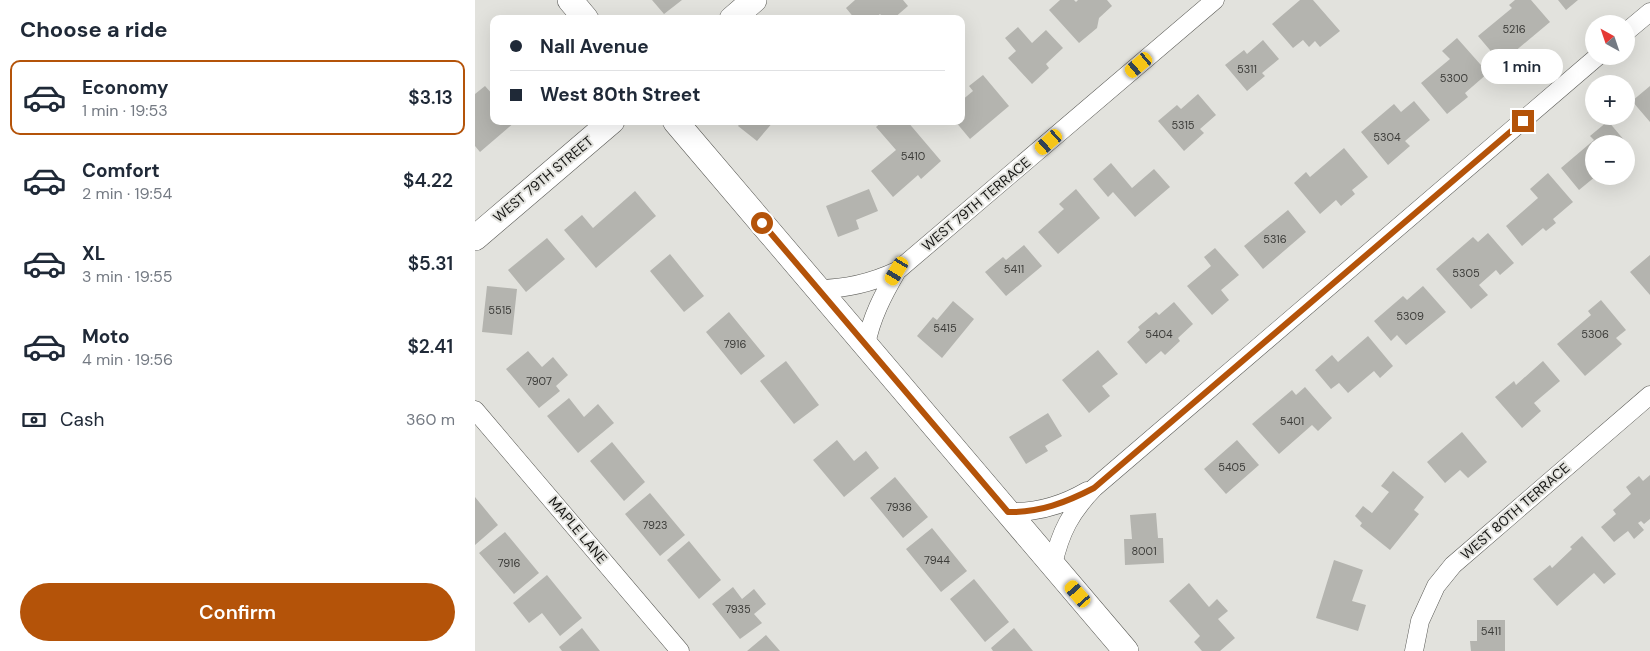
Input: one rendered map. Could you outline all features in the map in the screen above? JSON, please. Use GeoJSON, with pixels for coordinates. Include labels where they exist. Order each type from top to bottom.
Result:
{"type":"FeatureCollection","features":[{"type":"Feature","properties":{"kind":"main road"},"geometry":{"type":"LineString","coordinates":[[570,0],[583,15]]}},
{"type":"Feature","properties":{"kind":"main road"},"geometry":{"type":"LineString","coordinates":[[737,15],[754,0]]}},
{"type":"Feature","properties":{"kind":"main road","name":"WEST 79TH STREET"},"geometry":{"type":"LineString","coordinates":[[475,238],[607,125]]}},
{"type":"Feature","properties":{"kind":"main road"},"geometry":{"type":"LineString","coordinates":[[678,125],[1126,651]]}},
{"type":"Feature","properties":{"kind":"street","name":"WEST 79TH TERRACE"},"geometry":{"type":"LineString","coordinates":[[818,289],[838,289],[860,285],[876,281],[897,271],[1215,0]]}},
{"type":"Feature","properties":{"kind":"street"},"geometry":{"type":"LineString","coordinates":[[1635,24],[1650,12]]}},
{"type":"Feature","properties":{"kind":"street"},"geometry":{"type":"LineString","coordinates":[[1053,565],[1056,550],[1065,526],[1080,502],[1094,488],[1588,65]]}},
{"type":"Feature","properties":{"kind":"street","name":"WEST 79TH TERRACE"},"geometry":{"type":"LineString","coordinates":[[866,345],[869,328],[875,312],[897,271]]}},
{"type":"Feature","properties":{"kind":"street","name":"WEST 80TH TERRACE"},"geometry":{"type":"LineString","coordinates":[[1414,651],[1420,620],[1436,586],[1453,564],[1650,395]]}},
{"type":"Feature","properties":{"kind":"street","name":"MAPLE LANE"},"geometry":{"type":"LineString","coordinates":[[475,410],[680,651]]}},
{"type":"Feature","properties":{"kind":"street"},"geometry":{"type":"LineString","coordinates":[[1008,512],[1029,512],[1045,508],[1067,501],[1094,488]]}},
{"type":"Feature","properties":{"kind":"building"},"geometry":{"type":"Polygon","coordinates":[[[652,0],[682,0],[664,14],[652,0]]]}},
{"type":"Feature","properties":{"kind":"building"},"geometry":{"type":"Polygon","coordinates":[[[855,0],[903,0],[908,6],[898,15],[852,15],[846,8],[855,0]]]}},
{"type":"Feature","properties":{"kind":"building"},"geometry":{"type":"Polygon","coordinates":[[[1060,0],[1074,0],[1076,2],[1078,0],[1107,0],[1112,6],[1099,18],[1097,28],[1079,43],[1049,10],[1060,0]]]}},
{"type":"Feature","properties":{"kind":"building"},"geometry":{"type":"Polygon","coordinates":[[[1300,0],[1313,0],[1340,31],[1320,47],[1315,41],[1309,47],[1303,40],[1293,48],[1272,24],[1300,0]]]}},
{"type":"Feature","properties":{"kind":"building"},"geometry":{"type":"Polygon","coordinates":[[[1515,0],[1531,0],[1550,22],[1501,63],[1478,36],[1512,8],[1509,5],[1515,0]]]}},
{"type":"Feature","properties":{"kind":"building"},"geometry":{"type":"Polygon","coordinates":[[[1558,0],[1578,0],[1566,10],[1558,0]]]}},
{"type":"Feature","properties":{"kind":"building"},"geometry":{"type":"Polygon","coordinates":[[[1018,27],[1032,43],[1046,30],[1063,48],[1046,64],[1049,68],[1032,84],[1008,58],[1016,51],[1005,38],[1018,27]]]}},
{"type":"Feature","properties":{"kind":"building"},"geometry":{"type":"Polygon","coordinates":[[[1457,38],[1488,73],[1465,93],[1468,97],[1447,114],[1421,83],[1450,59],[1442,51],[1457,38]]]}},
{"type":"Feature","properties":{"kind":"building"},"geometry":{"type":"Polygon","coordinates":[[[1263,40],[1279,59],[1262,73],[1265,76],[1247,91],[1225,65],[1244,50],[1247,54],[1263,40]]]}},
{"type":"Feature","properties":{"kind":"building"},"geometry":{"type":"Polygon","coordinates":[[[983,75],[1009,106],[970,139],[958,125],[965,125],[965,98],[973,91],[969,86],[983,75]]]}},
{"type":"Feature","properties":{"kind":"building"},"geometry":{"type":"Polygon","coordinates":[[[485,86],[490,92],[490,125],[511,125],[480,152],[475,146],[475,94],[485,86]]]}},
{"type":"Feature","properties":{"kind":"building"},"geometry":{"type":"Polygon","coordinates":[[[1650,86],[1650,122],[1635,104],[1635,98],[1650,86]]]}},
{"type":"Feature","properties":{"kind":"building"},"geometry":{"type":"Polygon","coordinates":[[[1198,94],[1216,115],[1200,129],[1204,133],[1184,151],[1158,121],[1177,105],[1181,109],[1198,94]]]}},
{"type":"Feature","properties":{"kind":"building"},"geometry":{"type":"Polygon","coordinates":[[[1414,101],[1430,120],[1405,141],[1410,146],[1388,165],[1361,132],[1394,104],[1401,112],[1414,101]]]}},
{"type":"Feature","properties":{"kind":"building"},"geometry":{"type":"Polygon","coordinates":[[[739,125],[771,125],[757,141],[739,125]]]}},
{"type":"Feature","properties":{"kind":"building"},"geometry":{"type":"Polygon","coordinates":[[[878,125],[910,125],[941,161],[921,179],[918,175],[893,197],[871,171],[896,150],[876,127],[878,125]]]}},
{"type":"Feature","properties":{"kind":"building"},"geometry":{"type":"Polygon","coordinates":[[[1603,125],[1611,125],[1620,135],[1591,135],[1603,125]]]}},
{"type":"Feature","properties":{"kind":"building"},"geometry":{"type":"Polygon","coordinates":[[[1344,148],[1368,177],[1352,190],[1355,194],[1341,206],[1336,200],[1320,214],[1294,183],[1306,172],[1310,177],[1344,148]]]}},
{"type":"Feature","properties":{"kind":"building"},"geometry":{"type":"Polygon","coordinates":[[[1585,148],[1585,185],[1579,190],[1561,168],[1585,148]]]}},
{"type":"Feature","properties":{"kind":"building"},"geometry":{"type":"Polygon","coordinates":[[[1111,163],[1132,188],[1154,169],[1170,187],[1135,217],[1113,192],[1108,197],[1093,179],[1111,163]]]}},
{"type":"Feature","properties":{"kind":"building"},"geometry":{"type":"Polygon","coordinates":[[[1548,173],[1573,202],[1553,219],[1556,223],[1546,231],[1543,228],[1522,246],[1506,226],[1538,198],[1530,189],[1548,173]]]}},
{"type":"Feature","properties":{"kind":"building"},"geometry":{"type":"Polygon","coordinates":[[[869,189],[878,211],[856,220],[859,229],[838,237],[826,206],[869,189]]]}},
{"type":"Feature","properties":{"kind":"building"},"geometry":{"type":"Polygon","coordinates":[[[1076,189],[1100,218],[1058,254],[1038,232],[1064,209],[1059,204],[1076,189]]]}},
{"type":"Feature","properties":{"kind":"building"},"geometry":{"type":"Polygon","coordinates":[[[635,191],[656,216],[596,268],[564,230],[582,215],[593,228],[635,191]]]}},
{"type":"Feature","properties":{"kind":"building"},"geometry":{"type":"Polygon","coordinates":[[[1288,210],[1306,232],[1263,269],[1244,246],[1288,210]]]}},
{"type":"Feature","properties":{"kind":"building"},"geometry":{"type":"Polygon","coordinates":[[[1488,233],[1514,263],[1500,275],[1496,270],[1479,285],[1488,295],[1471,309],[1436,269],[1473,237],[1478,242],[1488,233]]]}},
{"type":"Feature","properties":{"kind":"building"},"geometry":{"type":"Polygon","coordinates":[[[547,238],[565,259],[526,292],[508,270],[547,238]]]}},
{"type":"Feature","properties":{"kind":"building"},"geometry":{"type":"Polygon","coordinates":[[[1024,245],[1042,266],[1006,296],[985,272],[1003,257],[1006,260],[1024,245]]]}},
{"type":"Feature","properties":{"kind":"building"},"geometry":{"type":"Polygon","coordinates":[[[1215,248],[1239,275],[1221,290],[1229,300],[1212,315],[1187,286],[1211,266],[1204,257],[1215,248]]]}},
{"type":"Feature","properties":{"kind":"building"},"geometry":{"type":"Polygon","coordinates":[[[670,254],[704,296],[684,312],[650,271],[670,254]]]}},
{"type":"Feature","properties":{"kind":"building"},"geometry":{"type":"Polygon","coordinates":[[[1650,255],[1650,295],[1630,272],[1650,255]]]}},
{"type":"Feature","properties":{"kind":"building"},"geometry":{"type":"Polygon","coordinates":[[[487,286],[517,289],[512,335],[482,332],[487,286]]]}},
{"type":"Feature","properties":{"kind":"building"},"geometry":{"type":"Polygon","coordinates":[[[1423,286],[1446,312],[1406,345],[1397,335],[1391,341],[1374,321],[1403,296],[1407,300],[1423,286]]]}},
{"type":"Feature","properties":{"kind":"building"},"geometry":{"type":"Polygon","coordinates":[[[1601,300],[1626,330],[1616,338],[1622,344],[1585,376],[1557,344],[1591,315],[1588,311],[1601,300]]]}},
{"type":"Feature","properties":{"kind":"building"},"geometry":{"type":"Polygon","coordinates":[[[953,301],[974,319],[942,358],[917,336],[933,317],[937,320],[953,301]]]}},
{"type":"Feature","properties":{"kind":"building"},"geometry":{"type":"Polygon","coordinates":[[[1174,302],[1193,324],[1178,338],[1180,341],[1165,355],[1161,351],[1146,364],[1127,342],[1140,330],[1138,327],[1156,312],[1159,315],[1174,302]]]}},
{"type":"Feature","properties":{"kind":"building"},"geometry":{"type":"Polygon","coordinates":[[[729,312],[765,356],[741,375],[706,332],[729,312]]]}},
{"type":"Feature","properties":{"kind":"building"},"geometry":{"type":"Polygon","coordinates":[[[1368,336],[1393,366],[1380,378],[1374,371],[1348,393],[1339,383],[1331,389],[1315,370],[1332,355],[1338,362],[1368,336]]]}},
{"type":"Feature","properties":{"kind":"building"},"geometry":{"type":"Polygon","coordinates":[[[1098,350],[1118,374],[1102,386],[1110,396],[1089,413],[1062,380],[1098,350]]]}},
{"type":"Feature","properties":{"kind":"building"},"geometry":{"type":"Polygon","coordinates":[[[528,351],[542,367],[553,357],[568,375],[556,386],[560,391],[539,408],[506,369],[528,351]]]}},
{"type":"Feature","properties":{"kind":"building"},"geometry":{"type":"Polygon","coordinates":[[[786,361],[819,405],[794,424],[760,381],[786,361]]]}},
{"type":"Feature","properties":{"kind":"building"},"geometry":{"type":"Polygon","coordinates":[[[1543,361],[1560,381],[1534,403],[1541,411],[1522,428],[1495,397],[1514,381],[1516,385],[1543,361]]]}},
{"type":"Feature","properties":{"kind":"building"},"geometry":{"type":"Polygon","coordinates":[[[1305,387],[1332,418],[1318,431],[1312,425],[1279,454],[1252,424],[1292,390],[1296,395],[1305,387]]]}},
{"type":"Feature","properties":{"kind":"building"},"geometry":{"type":"Polygon","coordinates":[[[569,398],[584,417],[598,404],[614,423],[578,453],[547,416],[569,398]]]}},
{"type":"Feature","properties":{"kind":"building"},"geometry":{"type":"Polygon","coordinates":[[[1048,413],[1062,436],[1045,446],[1048,451],[1026,464],[1009,437],[1048,413]]]}},
{"type":"Feature","properties":{"kind":"building"},"geometry":{"type":"Polygon","coordinates":[[[1462,432],[1487,462],[1468,478],[1460,470],[1445,483],[1427,462],[1462,432]]]}},
{"type":"Feature","properties":{"kind":"building"},"geometry":{"type":"Polygon","coordinates":[[[837,440],[854,461],[866,451],[879,468],[844,497],[813,460],[837,440]]]}},
{"type":"Feature","properties":{"kind":"building"},"geometry":{"type":"Polygon","coordinates":[[[1237,440],[1259,465],[1226,494],[1204,469],[1237,440]]]}},
{"type":"Feature","properties":{"kind":"building"},"geometry":{"type":"Polygon","coordinates":[[[612,442],[645,482],[624,501],[590,461],[612,442]]]}},
{"type":"Feature","properties":{"kind":"building"},"geometry":{"type":"Polygon","coordinates":[[[1393,471],[1424,497],[1414,510],[1419,514],[1390,550],[1360,526],[1362,523],[1355,516],[1363,506],[1372,513],[1389,492],[1381,486],[1393,471]]]}},
{"type":"Feature","properties":{"kind":"building"},"geometry":{"type":"Polygon","coordinates":[[[1650,475],[1650,519],[1644,524],[1641,521],[1638,523],[1644,530],[1634,539],[1628,531],[1614,542],[1601,527],[1616,514],[1613,510],[1631,494],[1626,487],[1639,476],[1643,481],[1650,475]]]}},
{"type":"Feature","properties":{"kind":"building"},"geometry":{"type":"Polygon","coordinates":[[[895,477],[928,517],[903,538],[870,498],[895,477]]]}},
{"type":"Feature","properties":{"kind":"building"},"geometry":{"type":"Polygon","coordinates":[[[650,493],[685,535],[660,556],[625,514],[650,493]]]}},
{"type":"Feature","properties":{"kind":"building"},"geometry":{"type":"Polygon","coordinates":[[[475,497],[498,525],[475,545],[475,497]]]}},
{"type":"Feature","properties":{"kind":"building"},"geometry":{"type":"Polygon","coordinates":[[[1156,513],[1158,538],[1163,538],[1164,563],[1125,565],[1124,539],[1132,539],[1130,515],[1156,513]]]}},
{"type":"Feature","properties":{"kind":"building"},"geometry":{"type":"Polygon","coordinates":[[[932,528],[967,571],[941,592],[906,549],[932,528]]]}},
{"type":"Feature","properties":{"kind":"building"},"geometry":{"type":"Polygon","coordinates":[[[505,532],[539,573],[514,594],[479,553],[505,532]]]}},
{"type":"Feature","properties":{"kind":"building"},"geometry":{"type":"Polygon","coordinates":[[[1582,536],[1616,574],[1604,584],[1594,573],[1557,606],[1533,579],[1550,565],[1552,568],[1572,549],[1570,547],[1582,536]]]}},
{"type":"Feature","properties":{"kind":"building"},"geometry":{"type":"Polygon","coordinates":[[[689,541],[721,580],[699,599],[667,560],[689,541]]]}},
{"type":"Feature","properties":{"kind":"building"},"geometry":{"type":"Polygon","coordinates":[[[1334,560],[1363,570],[1352,601],[1366,605],[1358,631],[1316,618],[1334,560]]]}},
{"type":"Feature","properties":{"kind":"building"},"geometry":{"type":"Polygon","coordinates":[[[547,575],[582,618],[560,636],[542,613],[529,623],[513,603],[547,575]]]}},
{"type":"Feature","properties":{"kind":"building"},"geometry":{"type":"Polygon","coordinates":[[[974,579],[1009,622],[985,642],[950,599],[974,579]]]}},
{"type":"Feature","properties":{"kind":"building"},"geometry":{"type":"Polygon","coordinates":[[[1189,583],[1209,607],[1217,599],[1228,611],[1218,619],[1235,638],[1220,651],[1202,651],[1194,642],[1200,636],[1169,601],[1189,583]]]}},
{"type":"Feature","properties":{"kind":"building"},"geometry":{"type":"Polygon","coordinates":[[[733,587],[742,599],[754,589],[766,604],[754,614],[762,623],[740,639],[712,604],[733,587]]]}},
{"type":"Feature","properties":{"kind":"building"},"geometry":{"type":"Polygon","coordinates":[[[1477,620],[1505,620],[1505,651],[1471,651],[1470,641],[1477,641],[1477,620]]]}},
{"type":"Feature","properties":{"kind":"building"},"geometry":{"type":"Polygon","coordinates":[[[582,628],[600,651],[562,651],[559,647],[582,628]]]}},
{"type":"Feature","properties":{"kind":"building"},"geometry":{"type":"Polygon","coordinates":[[[1014,628],[1033,651],[993,651],[991,648],[1014,628]]]}},
{"type":"Feature","properties":{"kind":"building"},"geometry":{"type":"Polygon","coordinates":[[[766,635],[780,651],[747,651],[766,635]]]}},
{"type":"Feature","properties":{"kind":"route"},"geometry":{"type":"LineString","coordinates":[[762,223],[1008,512],[1029,512],[1067,501],[1094,488],[1523,121]]}}]}
